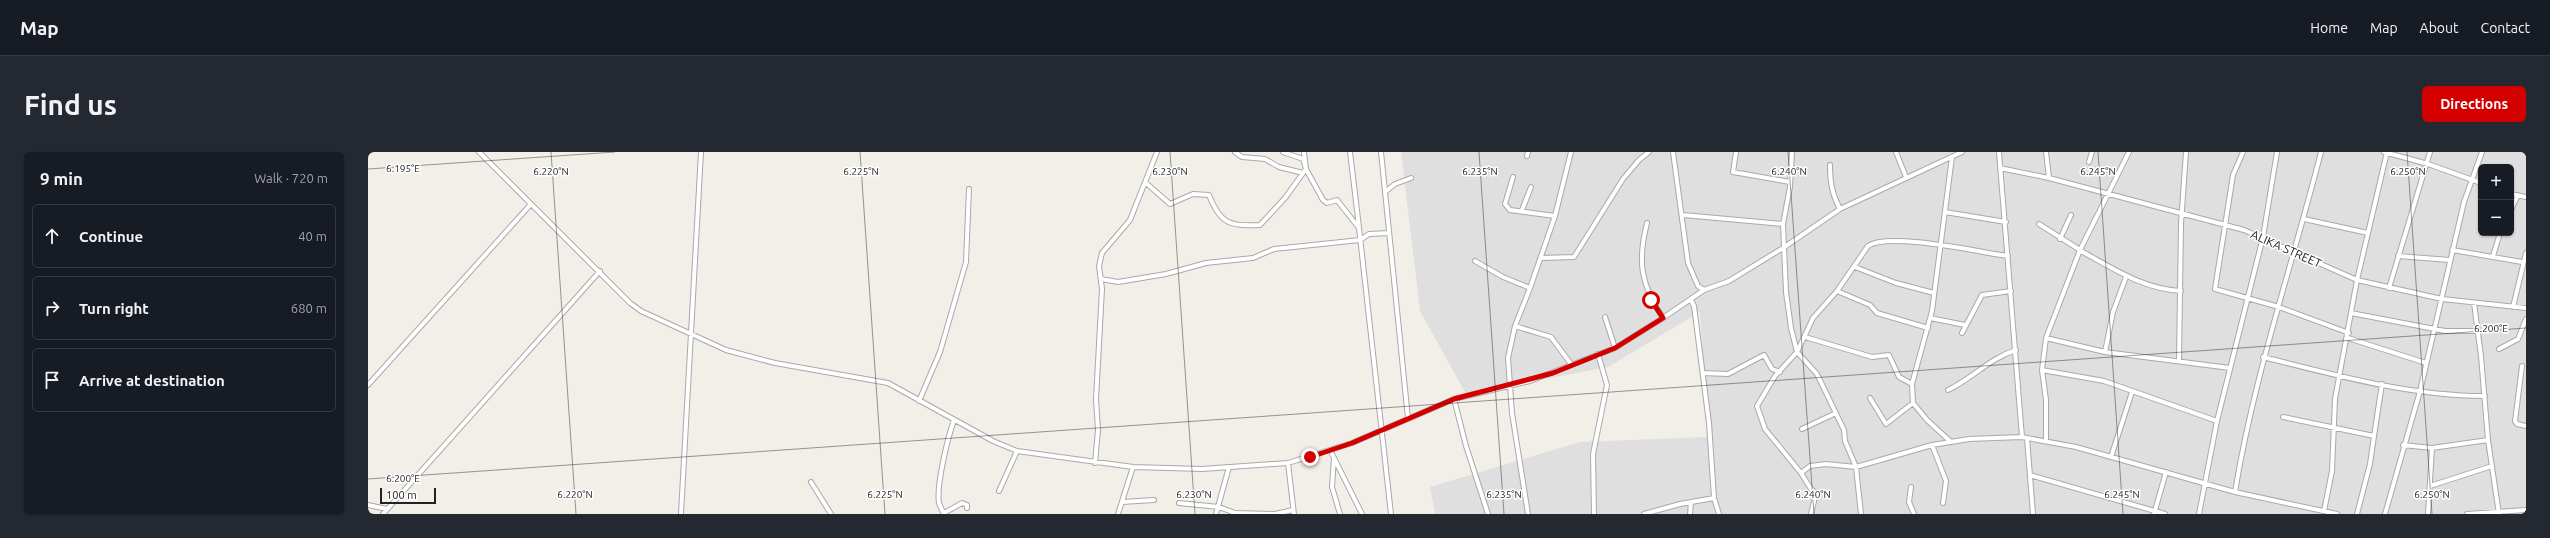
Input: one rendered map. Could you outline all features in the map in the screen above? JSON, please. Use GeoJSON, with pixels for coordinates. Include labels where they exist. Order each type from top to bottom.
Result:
{"type":"FeatureCollection","features":[{"type":"Feature","properties":{"kind":"street"},"geometry":{"type":"LineString","coordinates":[[479,152],[640,311],[726,350],[744,356],[888,383],[954,420],[1017,451],[1095,463],[1133,467],[1229,467],[1288,463],[1340,448],[1454,399],[1530,381],[1615,348],[1691,300],[1704,290],[1729,281],[1783,248],[1840,210],[1906,177],[1962,152]]}},
{"type":"Feature","properties":{"kind":"street"},"geometry":{"type":"LineString","coordinates":[[681,514],[701,152]]}},
{"type":"Feature","properties":{"kind":"street"},"geometry":{"type":"LineString","coordinates":[[1095,463],[1098,430],[1096,399],[1101,279],[1099,266],[1102,253],[1130,220],[1146,183],[1157,152]]}},
{"type":"Feature","properties":{"kind":"street"},"geometry":{"type":"LineString","coordinates":[[1235,152],[1242,157],[1265,159],[1279,167],[1303,174]]}},
{"type":"Feature","properties":{"kind":"street"},"geometry":{"type":"LineString","coordinates":[[1282,152],[1303,160],[1306,169],[1324,200],[1327,203],[1336,200],[1359,228]]}},
{"type":"Feature","properties":{"kind":"street"},"geometry":{"type":"LineString","coordinates":[[1146,183],[1170,204],[1193,194],[1209,195],[1216,212],[1224,221],[1248,226],[1260,225],[1285,198],[1303,174],[1306,169],[1304,152]]}},
{"type":"Feature","properties":{"kind":"street"},"geometry":{"type":"LineString","coordinates":[[1350,152],[1391,514]]}},
{"type":"Feature","properties":{"kind":"street"},"geometry":{"type":"LineString","coordinates":[[1381,152],[1408,418]]}},
{"type":"Feature","properties":{"kind":"street"},"geometry":{"type":"LineString","coordinates":[[1528,514],[1509,385],[1508,358],[1514,326],[1530,288],[1555,216],[1571,152]]}},
{"type":"Feature","properties":{"kind":"street"},"geometry":{"type":"LineString","coordinates":[[1541,258],[1574,258],[1623,179],[1639,160],[1649,152]]}},
{"type":"Feature","properties":{"kind":"street"},"geometry":{"type":"LineString","coordinates":[[1673,152],[1683,215],[1688,263],[1698,286],[1704,290]]}},
{"type":"Feature","properties":{"kind":"street"},"geometry":{"type":"LineString","coordinates":[[1736,152],[1733,172],[1790,182]]}},
{"type":"Feature","properties":{"kind":"street"},"geometry":{"type":"LineString","coordinates":[[1792,152],[1790,182],[1783,224],[1783,248],[1786,292],[1797,352],[1817,374],[1836,412],[1856,467],[1861,514]]}},
{"type":"Feature","properties":{"kind":"street"},"geometry":{"type":"LineString","coordinates":[[1896,152],[1906,177]]}},
{"type":"Feature","properties":{"kind":"street"},"geometry":{"type":"LineString","coordinates":[[1998,152],[2006,222],[2024,438],[2030,475],[2033,514]]}},
{"type":"Feature","properties":{"kind":"street"},"geometry":{"type":"LineString","coordinates":[[2046,152],[2049,178]]}},
{"type":"Feature","properties":{"kind":"street"},"geometry":{"type":"LineString","coordinates":[[2089,162],[2092,152]]}},
{"type":"Feature","properties":{"kind":"street"},"geometry":{"type":"LineString","coordinates":[[2046,440],[2046,400],[2042,370],[2046,338],[2053,315],[2080,250],[2129,152]]}},
{"type":"Feature","properties":{"kind":"street"},"geometry":{"type":"LineString","coordinates":[[2179,360],[2181,214],[2186,152]]}},
{"type":"Feature","properties":{"kind":"street"},"geometry":{"type":"LineString","coordinates":[[2243,152],[2233,175],[2215,289],[2279,307],[2348,336],[2426,364]]}},
{"type":"Feature","properties":{"kind":"street"},"geometry":{"type":"LineString","coordinates":[[2199,514],[2217,421],[2249,298],[2263,237],[2277,152]]}},
{"type":"Feature","properties":{"kind":"street"},"geometry":{"type":"LineString","coordinates":[[2236,492],[2244,441],[2263,357],[2295,253],[2321,152]]}},
{"type":"Feature","properties":{"kind":"street"},"geometry":{"type":"LineString","coordinates":[[2324,511],[2332,470],[2335,428],[2335,399],[2341,376],[2357,280],[2386,152],[2428,164],[2478,182]]}},
{"type":"Feature","properties":{"kind":"street"},"geometry":{"type":"LineString","coordinates":[[2389,288],[2428,164],[2430,152]]}},
{"type":"Feature","properties":{"kind":"street"},"geometry":{"type":"LineString","coordinates":[[2385,514],[2403,445],[2420,391],[2442,300],[2452,250],[2472,179],[2482,152]]}},
{"type":"Feature","properties":{"kind":"street"},"geometry":{"type":"LineString","coordinates":[[1951,442],[1926,420],[1913,404],[1912,384],[1930,318],[1952,157]]}},
{"type":"Feature","properties":{"kind":"street"},"geometry":{"type":"LineString","coordinates":[[1830,165],[1831,187],[1840,210]]}},
{"type":"Feature","properties":{"kind":"street","name":"ALIKA STREET"},"geometry":{"type":"LineString","coordinates":[[2000,168],[2049,178],[2224,225],[2263,237],[2295,253],[2357,280],[2442,300],[2526,308]]}},
{"type":"Feature","properties":{"kind":"street"},"geometry":{"type":"LineString","coordinates":[[1513,176],[1505,204],[1510,210],[1522,210],[1555,216]]}},
{"type":"Feature","properties":{"kind":"street"},"geometry":{"type":"LineString","coordinates":[[1385,192],[1395,184],[1411,178]]}},
{"type":"Feature","properties":{"kind":"street"},"geometry":{"type":"LineString","coordinates":[[1522,210],[1531,187]]}},
{"type":"Feature","properties":{"kind":"street"},"geometry":{"type":"LineString","coordinates":[[919,401],[940,352],[966,262],[969,189]]}},
{"type":"Feature","properties":{"kind":"street"},"geometry":{"type":"LineString","coordinates":[[2514,194],[2526,197]]}},
{"type":"Feature","properties":{"kind":"street"},"geometry":{"type":"LineString","coordinates":[[2514,204],[2518,195]]}},
{"type":"Feature","properties":{"kind":"street"},"geometry":{"type":"LineString","coordinates":[[368,385],[531,204]]}},
{"type":"Feature","properties":{"kind":"street"},"geometry":{"type":"LineString","coordinates":[[1945,212],[2006,222]]}},
{"type":"Feature","properties":{"kind":"street"},"geometry":{"type":"LineString","coordinates":[[1683,215],[1783,224]]}},
{"type":"Feature","properties":{"kind":"street"},"geometry":{"type":"LineString","coordinates":[[2060,239],[2071,215]]}},
{"type":"Feature","properties":{"kind":"street"},"geometry":{"type":"LineString","coordinates":[[2304,219],[2368,232]]}},
{"type":"Feature","properties":{"kind":"street"},"geometry":{"type":"LineString","coordinates":[[1647,223],[1643,239],[1641,268],[1644,284],[1651,300],[1663,318]]}},
{"type":"Feature","properties":{"kind":"street"},"geometry":{"type":"LineString","coordinates":[[2039,224],[2060,239],[2126,277],[2151,287],[2181,290]]}},
{"type":"Feature","properties":{"kind":"street"},"geometry":{"type":"LineString","coordinates":[[1101,279],[1118,282],[1166,274],[1206,263],[1253,258],[1274,249],[1360,240],[1369,234],[1389,233]]}},
{"type":"Feature","properties":{"kind":"street"},"geometry":{"type":"LineString","coordinates":[[2493,256],[2499,236]]}},
{"type":"Feature","properties":{"kind":"street"},"geometry":{"type":"LineString","coordinates":[[1811,514],[1816,493],[1811,489],[1801,473],[1765,429],[1757,406],[1767,386],[1797,352],[1813,318],[1836,291],[1868,246],[1875,241],[1900,241],[2008,256]]}},
{"type":"Feature","properties":{"kind":"street"},"geometry":{"type":"LineString","coordinates":[[2452,250],[2522,262]]}},
{"type":"Feature","properties":{"kind":"street"},"geometry":{"type":"LineString","coordinates":[[2513,307],[2522,262],[2526,255]]}},
{"type":"Feature","properties":{"kind":"street"},"geometry":{"type":"LineString","coordinates":[[2398,256],[2450,260]]}},
{"type":"Feature","properties":{"kind":"street"},"geometry":{"type":"LineString","coordinates":[[1475,262],[1503,277],[1530,288]]}},
{"type":"Feature","properties":{"kind":"street"},"geometry":{"type":"LineString","coordinates":[[1854,267],[1896,283],[1934,293]]}},
{"type":"Feature","properties":{"kind":"street"},"geometry":{"type":"LineString","coordinates":[[382,514],[600,271]]}},
{"type":"Feature","properties":{"kind":"street"},"geometry":{"type":"LineString","coordinates":[[2104,352],[2113,312],[2126,277]]}},
{"type":"Feature","properties":{"kind":"street"},"geometry":{"type":"LineString","coordinates":[[1836,291],[1870,305],[1877,313],[1928,328]]}},
{"type":"Feature","properties":{"kind":"street"},"geometry":{"type":"LineString","coordinates":[[1962,333],[1982,295],[2011,291]]}},
{"type":"Feature","properties":{"kind":"street"},"geometry":{"type":"LineString","coordinates":[[1691,300],[1694,306],[1709,423],[1714,498],[1719,514]]}},
{"type":"Feature","properties":{"kind":"street"},"geometry":{"type":"LineString","coordinates":[[2474,303],[2476,331],[2485,396],[2488,440],[2499,513]]}},
{"type":"Feature","properties":{"kind":"street"},"geometry":{"type":"LineString","coordinates":[[2351,313],[2435,329],[2476,331]]}},
{"type":"Feature","properties":{"kind":"street"},"geometry":{"type":"LineString","coordinates":[[1605,317],[1615,348]]}},
{"type":"Feature","properties":{"kind":"street"},"geometry":{"type":"LineString","coordinates":[[1930,318],[1965,325]]}},
{"type":"Feature","properties":{"kind":"street"},"geometry":{"type":"LineString","coordinates":[[2499,349],[2518,339],[2526,319]]}},
{"type":"Feature","properties":{"kind":"street"},"geometry":{"type":"LineString","coordinates":[[1514,326],[1551,337],[1571,364]]}},
{"type":"Feature","properties":{"kind":"street"},"geometry":{"type":"LineString","coordinates":[[1805,337],[1872,357],[1889,355],[1899,377],[1912,384]]}},
{"type":"Feature","properties":{"kind":"street"},"geometry":{"type":"LineString","coordinates":[[2046,338],[2104,352],[2179,360],[2230,368]]}},
{"type":"Feature","properties":{"kind":"street"},"geometry":{"type":"LineString","coordinates":[[1948,390],[1971,378],[1992,360],[2016,350]]}},
{"type":"Feature","properties":{"kind":"street"},"geometry":{"type":"LineString","coordinates":[[1594,514],[1593,454],[1607,385],[1598,354]]}},
{"type":"Feature","properties":{"kind":"street"},"geometry":{"type":"LineString","coordinates":[[1703,373],[1728,374],[1764,355],[1772,369],[1780,372]]}},
{"type":"Feature","properties":{"kind":"street"},"geometry":{"type":"LineString","coordinates":[[2263,357],[2341,376],[2420,391],[2485,396]]}},
{"type":"Feature","properties":{"kind":"street"},"geometry":{"type":"LineString","coordinates":[[2522,366],[2515,421],[2517,424],[2526,426]]}},
{"type":"Feature","properties":{"kind":"street"},"geometry":{"type":"LineString","coordinates":[[2042,370],[2104,382],[2217,421]]}},
{"type":"Feature","properties":{"kind":"street"},"geometry":{"type":"LineString","coordinates":[[2357,514],[2370,464],[2382,384]]}},
{"type":"Feature","properties":{"kind":"street"},"geometry":{"type":"LineString","coordinates":[[2111,457],[2132,392]]}},
{"type":"Feature","properties":{"kind":"street"},"geometry":{"type":"LineString","coordinates":[[1870,398],[1886,424],[1913,404]]}},
{"type":"Feature","properties":{"kind":"street"},"geometry":{"type":"LineString","coordinates":[[1454,399],[1466,446],[1488,514]]}},
{"type":"Feature","properties":{"kind":"street"},"geometry":{"type":"LineString","coordinates":[[1802,429],[1836,412]]}},
{"type":"Feature","properties":{"kind":"street"},"geometry":{"type":"LineString","coordinates":[[2283,417],[2374,436]]}},
{"type":"Feature","properties":{"kind":"street"},"geometry":{"type":"LineString","coordinates":[[954,420],[947,439],[939,502],[944,514],[962,503],[965,503],[967,508]]}},
{"type":"Feature","properties":{"kind":"street"},"geometry":{"type":"LineString","coordinates":[[1801,473],[1810,466],[1826,464],[1856,467],[1932,446],[1969,439],[2024,438],[2046,440],[2236,492],[2337,514]]}},
{"type":"Feature","properties":{"kind":"street"},"geometry":{"type":"LineString","coordinates":[[2403,445],[2432,448],[2488,440]]}},
{"type":"Feature","properties":{"kind":"street"},"geometry":{"type":"LineString","coordinates":[[1932,446],[1946,481],[1943,503]]}},
{"type":"Feature","properties":{"kind":"street"},"geometry":{"type":"LineString","coordinates":[[1340,448],[1333,456],[1332,487],[1340,514]]}},
{"type":"Feature","properties":{"kind":"street"},"geometry":{"type":"LineString","coordinates":[[2428,514],[2432,448]]}},
{"type":"Feature","properties":{"kind":"street"},"geometry":{"type":"LineString","coordinates":[[1000,491],[1017,451]]}},
{"type":"Feature","properties":{"kind":"street"},"geometry":{"type":"LineString","coordinates":[[1324,453],[1333,456],[1362,514]]}},
{"type":"Feature","properties":{"kind":"street"},"geometry":{"type":"LineString","coordinates":[[1179,503],[1219,507],[1235,514],[1293,512],[1288,463]]}},
{"type":"Feature","properties":{"kind":"street"},"geometry":{"type":"LineString","coordinates":[[2430,486],[2492,466]]}},
{"type":"Feature","properties":{"kind":"street"},"geometry":{"type":"LineString","coordinates":[[1118,514],[1133,467]]}},
{"type":"Feature","properties":{"kind":"street"},"geometry":{"type":"LineString","coordinates":[[1216,514],[1229,467]]}},
{"type":"Feature","properties":{"kind":"street"},"geometry":{"type":"LineString","coordinates":[[2154,513],[2166,472]]}},
{"type":"Feature","properties":{"kind":"street"},"geometry":{"type":"LineString","coordinates":[[2030,475],[2154,513],[2165,514]]}},
{"type":"Feature","properties":{"kind":"street"},"geometry":{"type":"LineString","coordinates":[[811,482],[831,514]]}},
{"type":"Feature","properties":{"kind":"street"},"geometry":{"type":"LineString","coordinates":[[1911,487],[1909,502],[1914,514]]}},
{"type":"Feature","properties":{"kind":"street"},"geometry":{"type":"LineString","coordinates":[[1644,514],[1690,502],[1714,498]]}},
{"type":"Feature","properties":{"kind":"street"},"geometry":{"type":"LineString","coordinates":[[1122,502],[1154,500]]}},
{"type":"Feature","properties":{"kind":"street"},"geometry":{"type":"LineString","coordinates":[[1690,502],[1690,514]]}},
{"type":"Feature","properties":{"kind":"street"},"geometry":{"type":"LineString","coordinates":[[368,505],[387,509]]}},
{"type":"Feature","properties":{"kind":"street"},"geometry":{"type":"LineString","coordinates":[[2467,514],[2526,510]]}},
{"type":"Feature","properties":{"kind":"shaded area"},"geometry":{"type":"Polygon","coordinates":[[[1401,152],[2526,152],[2526,514],[1435,514],[1430,487],[1580,442],[1707,437],[1700,312],[1608,367],[1466,394],[1420,311],[1401,152]]]}},
{"type":"Feature","properties":{"kind":"route"},"geometry":{"type":"LineString","coordinates":[[1310,457],[1382,431],[1408,418],[1454,399],[1530,381],[1615,348],[1634,334],[1663,318],[1651,300]]}}]}
